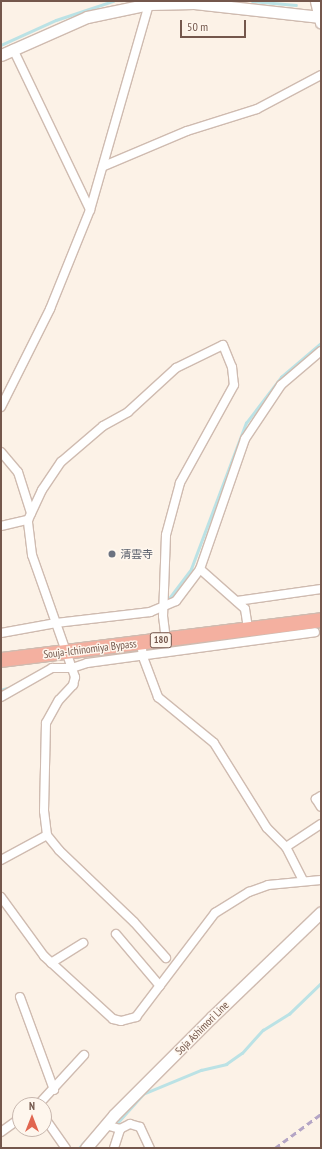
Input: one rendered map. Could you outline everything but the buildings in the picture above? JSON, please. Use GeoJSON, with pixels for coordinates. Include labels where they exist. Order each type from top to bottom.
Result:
{"type":"FeatureCollection","features":[{"type":"Feature","properties":{"kind":"highway","name":"Souja-Ichinomiya Bypass"},"geometry":{"type":"LineString","coordinates":[[1,660],[248,629],[317,628]]}},
{"type":"Feature","properties":{"kind":"main road"},"geometry":{"type":"LineString","coordinates":[[1,56],[87,17],[149,3],[194,3],[320,19],[316,1]]}},
{"type":"Feature","properties":{"kind":"main road","name":"Soja Ashimori Line"},"geometry":{"type":"LineString","coordinates":[[86,1148],[106,1125],[321,912]]}},
{"type":"Feature","properties":{"kind":"street"},"geometry":{"type":"LineString","coordinates":[[1,407],[50,309],[90,210],[104,166],[149,3]]}},
{"type":"Feature","properties":{"kind":"street"},"geometry":{"type":"LineString","coordinates":[[14,50],[90,210]]}},
{"type":"Feature","properties":{"kind":"street"},"geometry":{"type":"LineString","coordinates":[[104,166],[187,131],[257,109],[321,75]]}},
{"type":"Feature","properties":{"kind":"street"},"geometry":{"type":"LineString","coordinates":[[1,526],[29,517],[42,490],[61,462],[102,426],[128,412],[176,368],[223,345],[232,368],[234,385],[180,483],[166,535],[164,607],[166,639]]}},
{"type":"Feature","properties":{"kind":"street"},"geometry":{"type":"LineString","coordinates":[[1,633],[56,623],[150,612],[164,607],[176,600],[200,569],[245,439],[281,384],[321,351]]}},
{"type":"Feature","properties":{"kind":"street"},"geometry":{"type":"LineString","coordinates":[[1,452],[18,472],[29,517],[32,555],[75,677],[73,685],[59,700],[46,723],[44,811],[47,835],[59,850],[134,922],[166,958]]}},
{"type":"Feature","properties":{"kind":"street"},"geometry":{"type":"LineString","coordinates":[[200,569],[245,608],[248,629]]}},
{"type":"Feature","properties":{"kind":"street"},"geometry":{"type":"LineString","coordinates":[[237,601],[321,589]]}},
{"type":"Feature","properties":{"kind":"street"},"geometry":{"type":"LineString","coordinates":[[1,697],[52,668],[72,668],[87,663],[143,657],[317,628]]}},
{"type":"Feature","properties":{"kind":"street"},"geometry":{"type":"LineString","coordinates":[[141,642],[143,657],[158,696],[214,743],[267,828],[286,847],[304,881]]}},
{"type":"Feature","properties":{"kind":"street"},"geometry":{"type":"LineString","coordinates":[[321,796],[316,799],[321,807]]}},
{"type":"Feature","properties":{"kind":"street"},"geometry":{"type":"LineString","coordinates":[[286,847],[321,824]]}},
{"type":"Feature","properties":{"kind":"street"},"geometry":{"type":"LineString","coordinates":[[1,860],[47,835]]}},
{"type":"Feature","properties":{"kind":"street"},"geometry":{"type":"LineString","coordinates":[[1,896],[51,963],[112,1019],[121,1021],[136,1017],[215,913],[248,892],[268,885],[321,880]]}},
{"type":"Feature","properties":{"kind":"street"},"geometry":{"type":"LineString","coordinates":[[116,934],[160,986]]}},
{"type":"Feature","properties":{"kind":"street"},"geometry":{"type":"LineString","coordinates":[[51,963],[83,943]]}},
{"type":"Feature","properties":{"kind":"street"},"geometry":{"type":"LineString","coordinates":[[20,997],[54,1090]]}},
{"type":"Feature","properties":{"kind":"street"},"geometry":{"type":"LineString","coordinates":[[47,1097],[84,1055]]}},
{"type":"Feature","properties":{"kind":"street"},"geometry":{"type":"LineString","coordinates":[[1,1132],[12,1124]]}},
{"type":"Feature","properties":{"kind":"street"},"geometry":{"type":"LineString","coordinates":[[106,1125],[120,1129],[130,1124],[140,1127],[150,1148]]}},
{"type":"Feature","properties":{"kind":"street"},"geometry":{"type":"LineString","coordinates":[[52,1128],[66,1148]]}},
{"type":"Feature","properties":{"kind":"street"},"geometry":{"type":"LineString","coordinates":[[114,1148],[120,1129]]}},
{"type":"Feature","properties":{"kind":"waterway"},"geometry":{"type":"LineString","coordinates":[[1,45],[56,20],[113,1]]}},
{"type":"Feature","properties":{"kind":"waterway"},"geometry":{"type":"LineString","coordinates":[[252,1],[296,5]]}},
{"type":"Feature","properties":{"kind":"waterway"},"geometry":{"type":"LineString","coordinates":[[170,597],[191,569],[246,423],[281,377],[321,343]]}},
{"type":"Feature","properties":{"kind":"waterway"},"geometry":{"type":"LineString","coordinates":[[1,690],[7,688]]}},
{"type":"Feature","properties":{"kind":"waterway"},"geometry":{"type":"LineString","coordinates":[[115,1122],[118,1122],[143,1094],[201,1070],[226,1064],[242,1053],[263,1030],[289,1014],[321,983]]}},
{"type":"Feature","properties":{"kind":"waterway"},"geometry":{"type":"LineString","coordinates":[[79,1148],[84,1142]]}},
{"type":"Feature","properties":{"kind":"railway"},"geometry":{"type":"LineString","coordinates":[[275,1148],[321,1114]]}},
{"type":"Feature","properties":{"kind":"place","name":"清雲寺"},"geometry":{"type":"Point","coordinates":[112,554]}}]}
